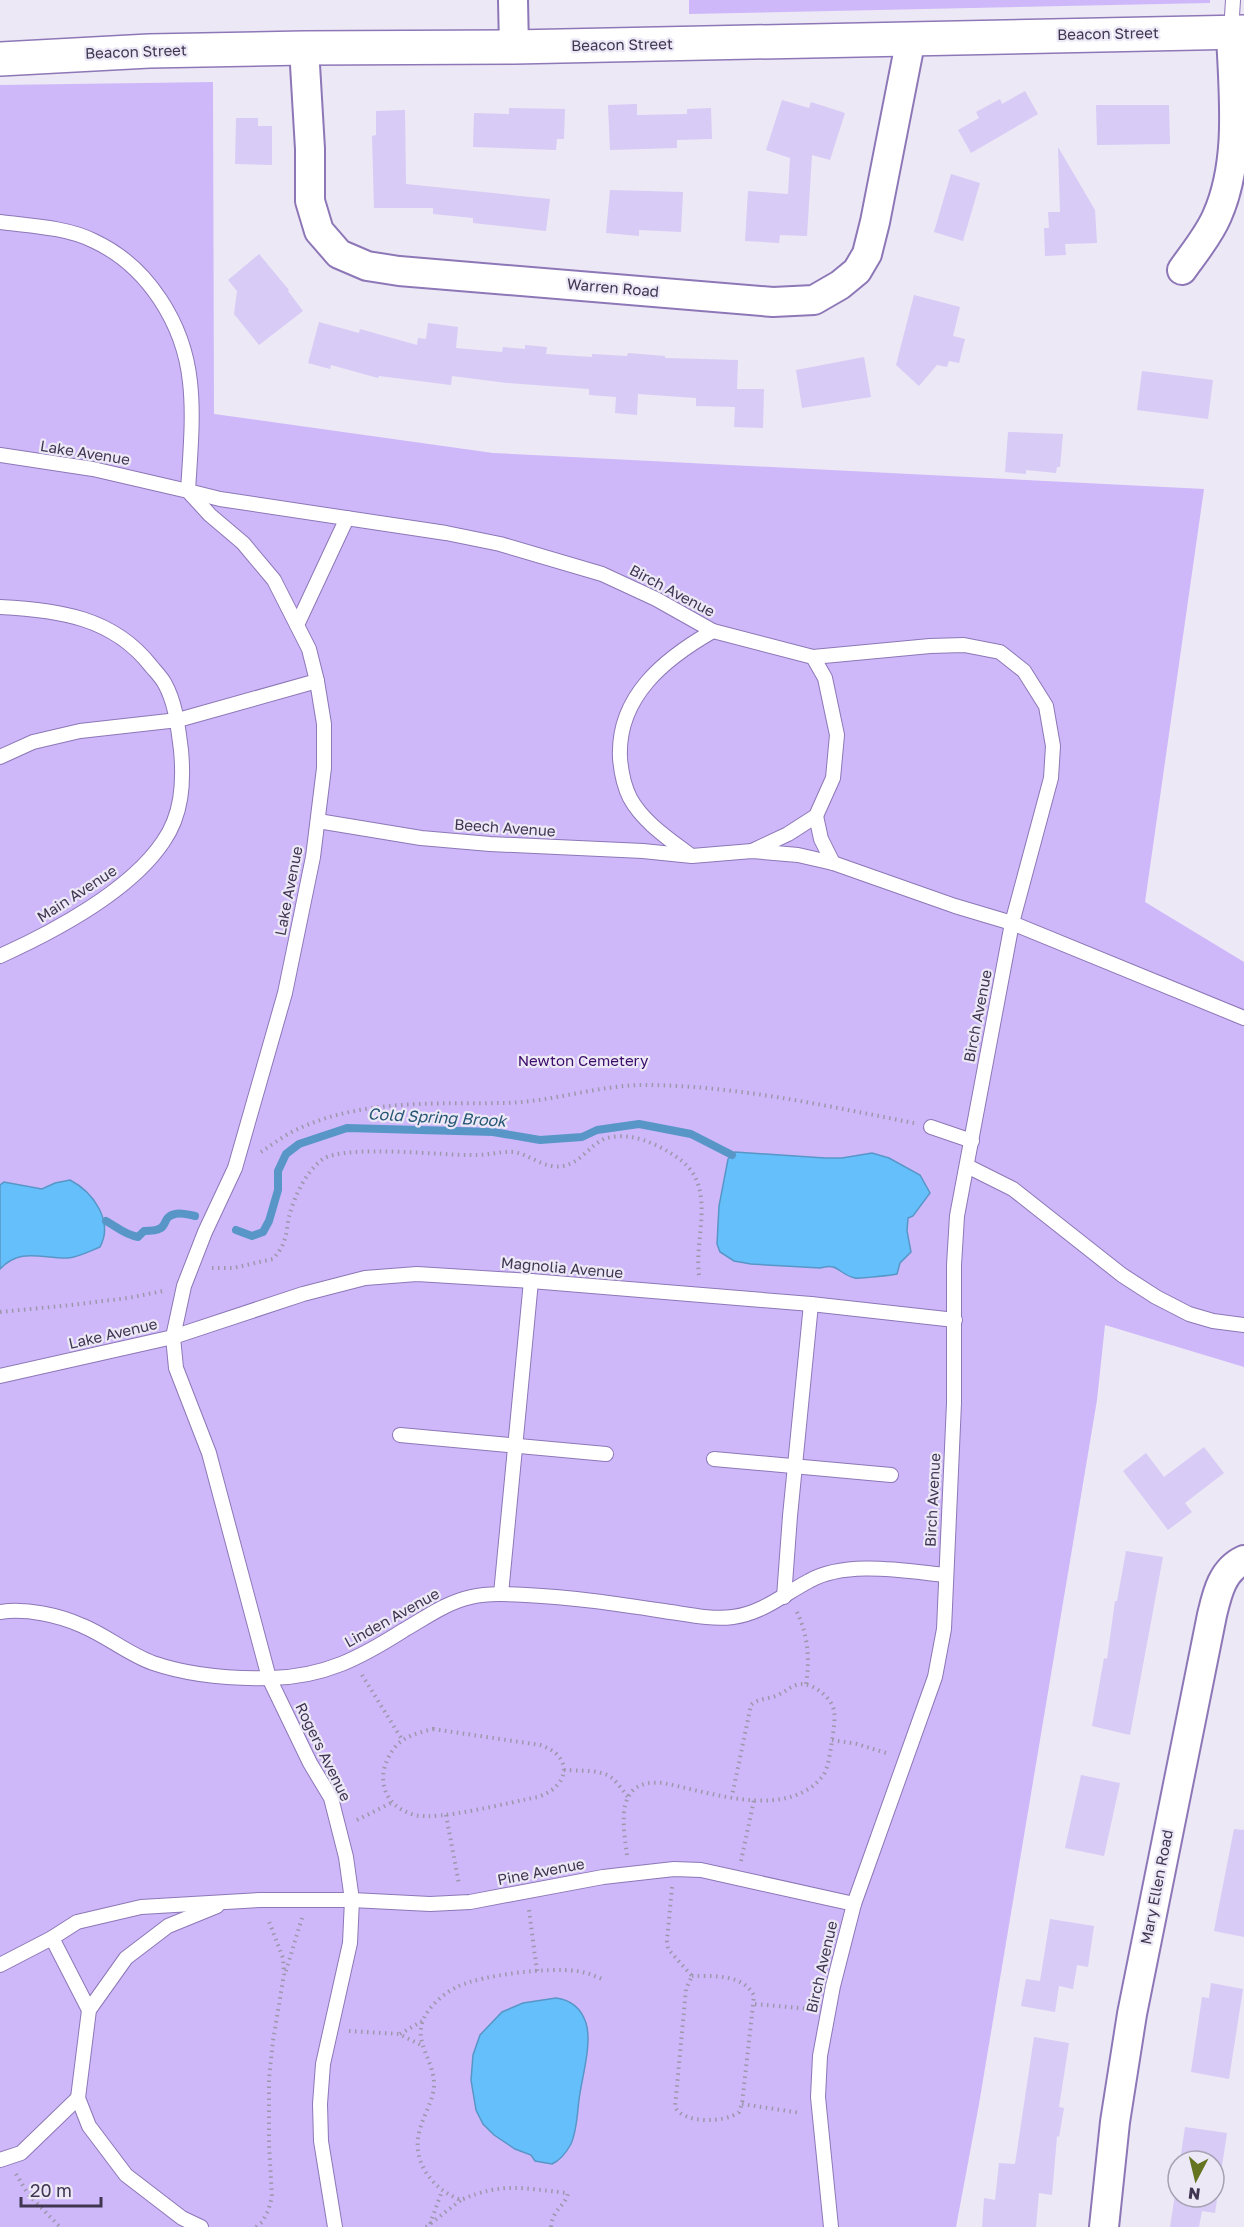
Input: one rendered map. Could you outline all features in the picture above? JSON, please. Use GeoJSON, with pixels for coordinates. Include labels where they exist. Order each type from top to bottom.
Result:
{"type":"FeatureCollection","features":[{"type":"Feature","properties":{"kind":"main road","name":"Beacon Street"},"geometry":{"type":"LineString","coordinates":[[0,59],[149,51],[911,39],[1236,21]]}},
{"type":"Feature","properties":{"kind":"street"},"geometry":{"type":"LineString","coordinates":[[513,0],[514,47]]}},
{"type":"Feature","properties":{"kind":"street"},"geometry":{"type":"LineString","coordinates":[[1182,270],[1213,225],[1227,186],[1233,135],[1236,21]]}},
{"type":"Feature","properties":{"kind":"street","name":"Warren Road"},"geometry":{"type":"LineString","coordinates":[[304,48],[310,149],[310,201],[319,231],[339,254],[367,266],[399,271],[773,302],[814,300],[840,285],[857,271],[867,254],[911,39]]}},
{"type":"Feature","properties":{"kind":"street","name":"Mary Ellen Road"},"geometry":{"type":"LineString","coordinates":[[1104,2227],[1115,2122],[1130,2025],[1216,1596],[1224,1578],[1234,1565],[1244,1560]]}},
{"type":"Feature","properties":{"kind":"lane"},"geometry":{"type":"LineString","coordinates":[[0,222],[55,230],[93,240],[117,254],[147,281],[167,308],[183,346],[190,382],[188,491]]}},
{"type":"Feature","properties":{"kind":"lane","name":"Lake Avenue"},"geometry":{"type":"LineString","coordinates":[[0,455],[93,469],[188,491],[210,515],[243,543],[274,580],[309,649],[324,724],[324,768],[313,857],[285,993],[235,1168],[205,1232],[184,1286],[173,1337],[0,1376]]}},
{"type":"Feature","properties":{"kind":"lane","name":"Birch Avenue"},"geometry":{"type":"LineString","coordinates":[[188,491],[220,499],[446,533],[500,544],[602,574],[656,599],[713,631],[813,657],[964,645],[1000,652],[1024,671],[1046,706],[1053,746],[1051,778],[1012,923],[957,1216],[954,1265],[954,1403],[944,1629],[935,1677],[854,1904],[820,2056],[819,2116],[831,2227]]}},
{"type":"Feature","properties":{"kind":"lane"},"geometry":{"type":"LineString","coordinates":[[297,625],[347,518]]}},
{"type":"Feature","properties":{"kind":"lane","name":"Main Avenue"},"geometry":{"type":"LineString","coordinates":[[0,607],[56,612],[85,619],[122,636],[141,653],[165,684],[178,720],[182,791],[177,816],[163,843],[130,879],[37,939],[0,956]]}},
{"type":"Feature","properties":{"kind":"lane"},"geometry":{"type":"LineString","coordinates":[[692,856],[653,826],[630,799],[621,772],[620,748],[623,723],[637,695],[661,667],[684,648],[713,631]]}},
{"type":"Feature","properties":{"kind":"lane"},"geometry":{"type":"LineString","coordinates":[[752,851],[788,834],[816,816],[833,778],[837,735],[825,678],[813,657]]}},
{"type":"Feature","properties":{"kind":"lane"},"geometry":{"type":"LineString","coordinates":[[0,757],[33,742],[80,731],[178,720],[317,681]]}},
{"type":"Feature","properties":{"kind":"lane"},"geometry":{"type":"LineString","coordinates":[[816,816],[821,839],[833,863]]}},
{"type":"Feature","properties":{"kind":"lane","name":"Beech Avenue"},"geometry":{"type":"LineString","coordinates":[[318,821],[391,833],[479,843],[643,851],[692,856],[752,851]]}},
{"type":"Feature","properties":{"kind":"lane"},"geometry":{"type":"LineString","coordinates":[[752,851],[798,855],[833,863],[955,906],[1012,923],[1244,1017]]}},
{"type":"Feature","properties":{"kind":"lane"},"geometry":{"type":"LineString","coordinates":[[931,1127],[972,1141]]}},
{"type":"Feature","properties":{"kind":"lane"},"geometry":{"type":"LineString","coordinates":[[967,1166],[1013,1189],[1122,1275],[1156,1297],[1189,1314],[1213,1321],[1244,1325]]}},
{"type":"Feature","properties":{"kind":"lane","name":"Magnolia Avenue"},"geometry":{"type":"LineString","coordinates":[[173,1337],[241,1313],[365,1278],[417,1274],[531,1281],[955,1320]]}},
{"type":"Feature","properties":{"kind":"lane"},"geometry":{"type":"LineString","coordinates":[[501,1594],[531,1281]]}},
{"type":"Feature","properties":{"kind":"lane"},"geometry":{"type":"LineString","coordinates":[[784,1597],[810,1305]]}},
{"type":"Feature","properties":{"kind":"lane","name":"Rogers Avenue"},"geometry":{"type":"LineString","coordinates":[[173,1337],[176,1368],[209,1453],[269,1678],[310,1763],[331,1798],[340,1828],[352,1900],[350,1943],[323,2064],[320,2104],[321,2141],[335,2227]]}},
{"type":"Feature","properties":{"kind":"lane"},"geometry":{"type":"LineString","coordinates":[[400,1435],[606,1454]]}},
{"type":"Feature","properties":{"kind":"lane"},"geometry":{"type":"LineString","coordinates":[[714,1460],[891,1475]]}},
{"type":"Feature","properties":{"kind":"lane","name":"Linden Avenue"},"geometry":{"type":"LineString","coordinates":[[0,1612],[48,1615],[83,1626],[151,1662],[189,1673],[222,1678],[302,1677],[325,1671],[364,1655],[436,1611],[470,1597],[501,1594],[563,1597],[690,1615],[731,1618],[753,1613],[810,1580],[840,1570],[903,1571],[946,1575]]}},
{"type":"Feature","properties":{"kind":"lane","name":"Pine Avenue"},"geometry":{"type":"LineString","coordinates":[[0,1965],[77,1922],[141,1907],[260,1900],[352,1900],[430,1904],[462,1902],[629,1874],[674,1869],[701,1870],[738,1877],[854,1904]]}},
{"type":"Feature","properties":{"kind":"lane"},"geometry":{"type":"LineString","coordinates":[[201,2227],[182,2218],[126,2175],[89,2126],[78,2098],[89,2010],[126,1958],[168,1926],[231,1901]]}},
{"type":"Feature","properties":{"kind":"lane"},"geometry":{"type":"LineString","coordinates":[[52,1938],[89,2010]]}},
{"type":"Feature","properties":{"kind":"lane"},"geometry":{"type":"LineString","coordinates":[[4,2158],[21,2153],[78,2098]]}},
{"type":"Feature","properties":{"kind":"path"},"geometry":{"type":"LineString","coordinates":[[235,1168],[299,1128],[357,1110],[452,1102],[508,1103],[587,1091],[648,1085],[714,1090],[787,1100],[931,1127]]}},
{"type":"Feature","properties":{"kind":"path"},"geometry":{"type":"LineString","coordinates":[[192,1267],[233,1268],[273,1259],[283,1245],[288,1231],[289,1218],[306,1177],[324,1159],[339,1154],[359,1152],[479,1155],[514,1152],[550,1166],[562,1166],[577,1160],[605,1138],[626,1137],[656,1145],[683,1162],[698,1180],[702,1206],[698,1267],[701,1296]]}},
{"type":"Feature","properties":{"kind":"path"},"geometry":{"type":"LineString","coordinates":[[0,1312],[128,1298],[184,1286]]}},
{"type":"Feature","properties":{"kind":"path"},"geometry":{"type":"LineString","coordinates":[[784,1597],[797,1612],[807,1638],[809,1653],[806,1684]]}},
{"type":"Feature","properties":{"kind":"path"},"geometry":{"type":"LineString","coordinates":[[352,1659],[403,1741]]}},
{"type":"Feature","properties":{"kind":"path"},"geometry":{"type":"LineString","coordinates":[[629,1874],[623,1811],[628,1797],[641,1785],[652,1782],[754,1800],[786,1798],[801,1793],[823,1777],[832,1740],[834,1710],[823,1694],[806,1684],[798,1684],[775,1696],[755,1701],[751,1705],[732,1796]]}},
{"type":"Feature","properties":{"kind":"path"},"geometry":{"type":"LineString","coordinates":[[433,1729],[540,1745],[550,1748],[557,1755],[564,1770],[563,1778],[551,1792],[446,1814],[417,1816],[391,1803],[383,1780],[383,1767],[396,1745],[403,1741],[419,1732],[433,1729]]}},
{"type":"Feature","properties":{"kind":"path"},"geometry":{"type":"LineString","coordinates":[[832,1740],[857,1744],[905,1759]]}},
{"type":"Feature","properties":{"kind":"path"},"geometry":{"type":"LineString","coordinates":[[564,1770],[601,1773],[614,1779],[628,1797]]}},
{"type":"Feature","properties":{"kind":"path"},"geometry":{"type":"LineString","coordinates":[[738,1877],[754,1800]]}},
{"type":"Feature","properties":{"kind":"path"},"geometry":{"type":"LineString","coordinates":[[340,1828],[391,1803]]}},
{"type":"Feature","properties":{"kind":"path"},"geometry":{"type":"LineString","coordinates":[[446,1814],[462,1902]]}},
{"type":"Feature","properties":{"kind":"path"},"geometry":{"type":"LineString","coordinates":[[674,1869],[667,1941],[669,1949],[692,1976],[724,1978],[744,1983],[754,1996],[755,2004],[742,2104],[739,2112],[734,2116],[717,2121],[684,2116],[675,2107],[686,1989],[692,1976]]}},
{"type":"Feature","properties":{"kind":"path"},"geometry":{"type":"LineString","coordinates":[[527,1892],[537,1971]]}},
{"type":"Feature","properties":{"kind":"path"},"geometry":{"type":"LineString","coordinates":[[260,1900],[283,1958],[284,1974]]}},
{"type":"Feature","properties":{"kind":"path"},"geometry":{"type":"LineString","coordinates":[[256,2227],[262,2222],[273,2197],[268,2137],[269,2078],[273,2042],[284,1974],[307,1900]]}},
{"type":"Feature","properties":{"kind":"path"},"geometry":{"type":"LineString","coordinates":[[461,2200],[442,2191],[425,2172],[420,2161],[418,2147],[420,2128],[433,2095],[434,2086],[431,2063],[421,2045],[420,2036],[424,2020],[440,1998],[458,1986],[480,1980],[537,1971],[575,1970],[602,1979]]}},
{"type":"Feature","properties":{"kind":"path"},"geometry":{"type":"LineString","coordinates":[[755,2004],[829,2011]]}},
{"type":"Feature","properties":{"kind":"path"},"geometry":{"type":"LineString","coordinates":[[399,2034],[424,2020]]}},
{"type":"Feature","properties":{"kind":"path"},"geometry":{"type":"LineString","coordinates":[[330,2029],[399,2034],[421,2045]]}},
{"type":"Feature","properties":{"kind":"path"},"geometry":{"type":"LineString","coordinates":[[742,2104],[819,2116]]}},
{"type":"Feature","properties":{"kind":"path"},"geometry":{"type":"LineString","coordinates":[[4,2158],[28,2194],[60,2227]]}},
{"type":"Feature","properties":{"kind":"path"},"geometry":{"type":"LineString","coordinates":[[428,2226],[461,2200],[493,2188],[529,2188],[568,2193],[567,2200],[553,2216],[551,2227]]}},
{"type":"Feature","properties":{"kind":"path"},"geometry":{"type":"LineString","coordinates":[[428,2226],[442,2191]]}},
{"type":"Feature","properties":{"kind":"green space"},"geometry":{"type":"Polygon","coordinates":[[[689,0],[1210,0],[1210,3],[689,14],[689,0]]]}},
{"type":"Feature","properties":{"kind":"green space","name":"Newton Cemetery"},"geometry":{"type":"Polygon","coordinates":[[[213,82],[214,414],[493,453],[1204,489],[1145,902],[1244,962],[1244,1367],[1105,1325],[1097,1400],[979,2104],[956,2227],[0,2227],[0,85],[213,82]]]}},
{"type":"Feature","properties":{"kind":"water"},"geometry":{"type":"Polygon","coordinates":[[[735,1152],[825,1158],[872,1153],[889,1158],[920,1175],[930,1193],[913,1216],[908,1218],[907,1231],[911,1252],[900,1263],[897,1274],[855,1278],[831,1267],[751,1264],[734,1261],[720,1252],[717,1244],[719,1206],[728,1159],[735,1152]]]}},
{"type":"Feature","properties":{"kind":"water"},"geometry":{"type":"Polygon","coordinates":[[[70,1180],[86,1192],[99,1208],[104,1227],[104,1237],[100,1247],[68,1258],[24,1256],[8,1262],[0,1269],[0,1185],[4,1182],[42,1189],[70,1180]]]}},
{"type":"Feature","properties":{"kind":"water"},"geometry":{"type":"Polygon","coordinates":[[[556,1998],[567,2001],[579,2009],[586,2023],[588,2039],[573,2138],[565,2153],[552,2164],[535,2161],[531,2155],[515,2149],[494,2135],[483,2124],[476,2110],[471,2080],[473,2055],[480,2035],[502,2012],[523,2003],[556,1998]]]}},
{"type":"Feature","properties":{"kind":"building"},"geometry":{"type":"Polygon","coordinates":[[[1025,91],[1038,114],[971,153],[958,130],[979,118],[976,112],[1000,99],[1002,104],[1025,91]]]}},
{"type":"Feature","properties":{"kind":"building"},"geometry":{"type":"Polygon","coordinates":[[[782,100],[809,108],[811,102],[845,113],[830,160],[812,155],[807,236],[780,235],[779,243],[745,241],[748,191],[788,194],[790,158],[766,150],[782,100]]]}},
{"type":"Feature","properties":{"kind":"building"},"geometry":{"type":"Polygon","coordinates":[[[637,104],[637,115],[687,114],[687,109],[711,108],[712,139],[677,140],[677,148],[610,150],[608,105],[637,104]]]}},
{"type":"Feature","properties":{"kind":"building"},"geometry":{"type":"Polygon","coordinates":[[[1096,105],[1169,105],[1170,144],[1097,145],[1096,105]]]}},
{"type":"Feature","properties":{"kind":"building"},"geometry":{"type":"Polygon","coordinates":[[[509,108],[565,109],[564,139],[557,139],[556,150],[473,147],[474,113],[509,114],[509,108]]]}},
{"type":"Feature","properties":{"kind":"building"},"geometry":{"type":"Polygon","coordinates":[[[405,110],[406,184],[550,199],[546,231],[473,223],[473,218],[433,214],[433,208],[374,208],[372,136],[376,135],[376,111],[405,110]]]}},
{"type":"Feature","properties":{"kind":"building"},"geometry":{"type":"Polygon","coordinates":[[[236,118],[258,118],[258,126],[272,126],[272,165],[235,164],[236,118]]]}},
{"type":"Feature","properties":{"kind":"building"},"geometry":{"type":"Polygon","coordinates":[[[1058,147],[1095,210],[1097,243],[1065,244],[1066,255],[1045,256],[1044,228],[1049,228],[1048,212],[1060,212],[1058,147]]]}},
{"type":"Feature","properties":{"kind":"building"},"geometry":{"type":"Polygon","coordinates":[[[951,174],[980,183],[963,241],[934,232],[951,174]]]}},
{"type":"Feature","properties":{"kind":"building"},"geometry":{"type":"Polygon","coordinates":[[[610,190],[683,192],[681,232],[639,230],[639,236],[606,233],[610,190]]]}},
{"type":"Feature","properties":{"kind":"building"},"geometry":{"type":"Polygon","coordinates":[[[259,254],[303,311],[259,345],[234,314],[237,291],[228,280],[259,254]]]}},
{"type":"Feature","properties":{"kind":"building"},"geometry":{"type":"Polygon","coordinates":[[[914,295],[960,307],[953,336],[965,339],[959,363],[949,361],[947,367],[937,365],[919,386],[896,365],[914,295]]]}},
{"type":"Feature","properties":{"kind":"building"},"geometry":{"type":"Polygon","coordinates":[[[319,322],[359,333],[360,329],[417,345],[418,338],[426,339],[428,323],[458,327],[456,348],[502,352],[503,347],[525,349],[525,345],[547,347],[546,354],[592,357],[592,354],[627,356],[628,353],[665,356],[665,358],[738,360],[737,389],[764,389],[763,428],[734,427],[735,407],[696,406],[696,398],[638,394],[637,415],[615,413],[616,397],[589,395],[589,389],[452,376],[451,385],[379,376],[378,378],[331,365],[330,369],[308,363],[319,322]]]}},
{"type":"Feature","properties":{"kind":"building"},"geometry":{"type":"Polygon","coordinates":[[[864,357],[871,397],[802,408],[796,370],[864,357]]]}},
{"type":"Feature","properties":{"kind":"building"},"geometry":{"type":"Polygon","coordinates":[[[1142,371],[1213,380],[1208,419],[1137,410],[1142,371]]]}},
{"type":"Feature","properties":{"kind":"building"},"geometry":{"type":"Polygon","coordinates":[[[1008,432],[1063,434],[1060,467],[1057,467],[1056,473],[1026,470],[1026,474],[1005,472],[1008,432]]]}},
{"type":"Feature","properties":{"kind":"building"},"geometry":{"type":"Polygon","coordinates":[[[1204,1447],[1224,1473],[1185,1503],[1192,1512],[1168,1530],[1123,1471],[1146,1453],[1164,1477],[1204,1447]]]}},
{"type":"Feature","properties":{"kind":"building"},"geometry":{"type":"Polygon","coordinates":[[[1126,1551],[1163,1557],[1130,1735],[1092,1726],[1104,1658],[1107,1659],[1115,1601],[1117,1601],[1126,1551]]]}},
{"type":"Feature","properties":{"kind":"building"},"geometry":{"type":"Polygon","coordinates":[[[1081,1775],[1120,1783],[1104,1856],[1065,1848],[1081,1775]]]}},
{"type":"Feature","properties":{"kind":"building"},"geometry":{"type":"Polygon","coordinates":[[[1234,1829],[1244,1830],[1244,1937],[1214,1931],[1234,1829]]]}},
{"type":"Feature","properties":{"kind":"building"},"geometry":{"type":"Polygon","coordinates":[[[1050,1919],[1094,1926],[1088,1967],[1077,1965],[1073,1989],[1059,1986],[1055,2012],[1021,2006],[1026,1979],[1040,1981],[1050,1919]]]}},
{"type":"Feature","properties":{"kind":"building"},"geometry":{"type":"Polygon","coordinates":[[[1211,1983],[1243,1989],[1229,2079],[1191,2072],[1202,1997],[1209,1998],[1211,1983]]]}},
{"type":"Feature","properties":{"kind":"building"},"geometry":{"type":"Polygon","coordinates":[[[1034,2037],[1069,2043],[1059,2107],[1064,2108],[1059,2137],[1057,2136],[1052,2195],[1039,2193],[1036,2227],[982,2227],[984,2198],[995,2200],[999,2163],[1015,2164],[1034,2037]]]}},
{"type":"Feature","properties":{"kind":"building"},"geometry":{"type":"Polygon","coordinates":[[[1185,2127],[1227,2133],[1225,2149],[1182,2149],[1185,2127]]]}},
{"type":"Feature","properties":{"kind":"building"},"geometry":{"type":"Polygon","coordinates":[[[1173,2209],[1216,2209],[1215,2213],[1202,2211],[1199,2227],[1170,2227],[1173,2209]]]}},
{"type":"Feature","properties":{"kind":"waterway","name":"Cold Spring Brook"},"geometry":{"type":"LineString","coordinates":[[236,1230],[252,1236],[263,1232],[269,1221],[278,1190],[278,1171],[286,1154],[299,1144],[347,1128],[493,1132],[540,1140],[582,1137],[597,1130],[639,1124],[691,1134],[732,1155]]}},
{"type":"Feature","properties":{"kind":"waterway","name":"Cold Spring Brook"},"geometry":{"type":"LineString","coordinates":[[106,1221],[125,1233],[138,1237],[144,1231],[163,1227],[167,1218],[175,1214],[195,1216]]}}]}
